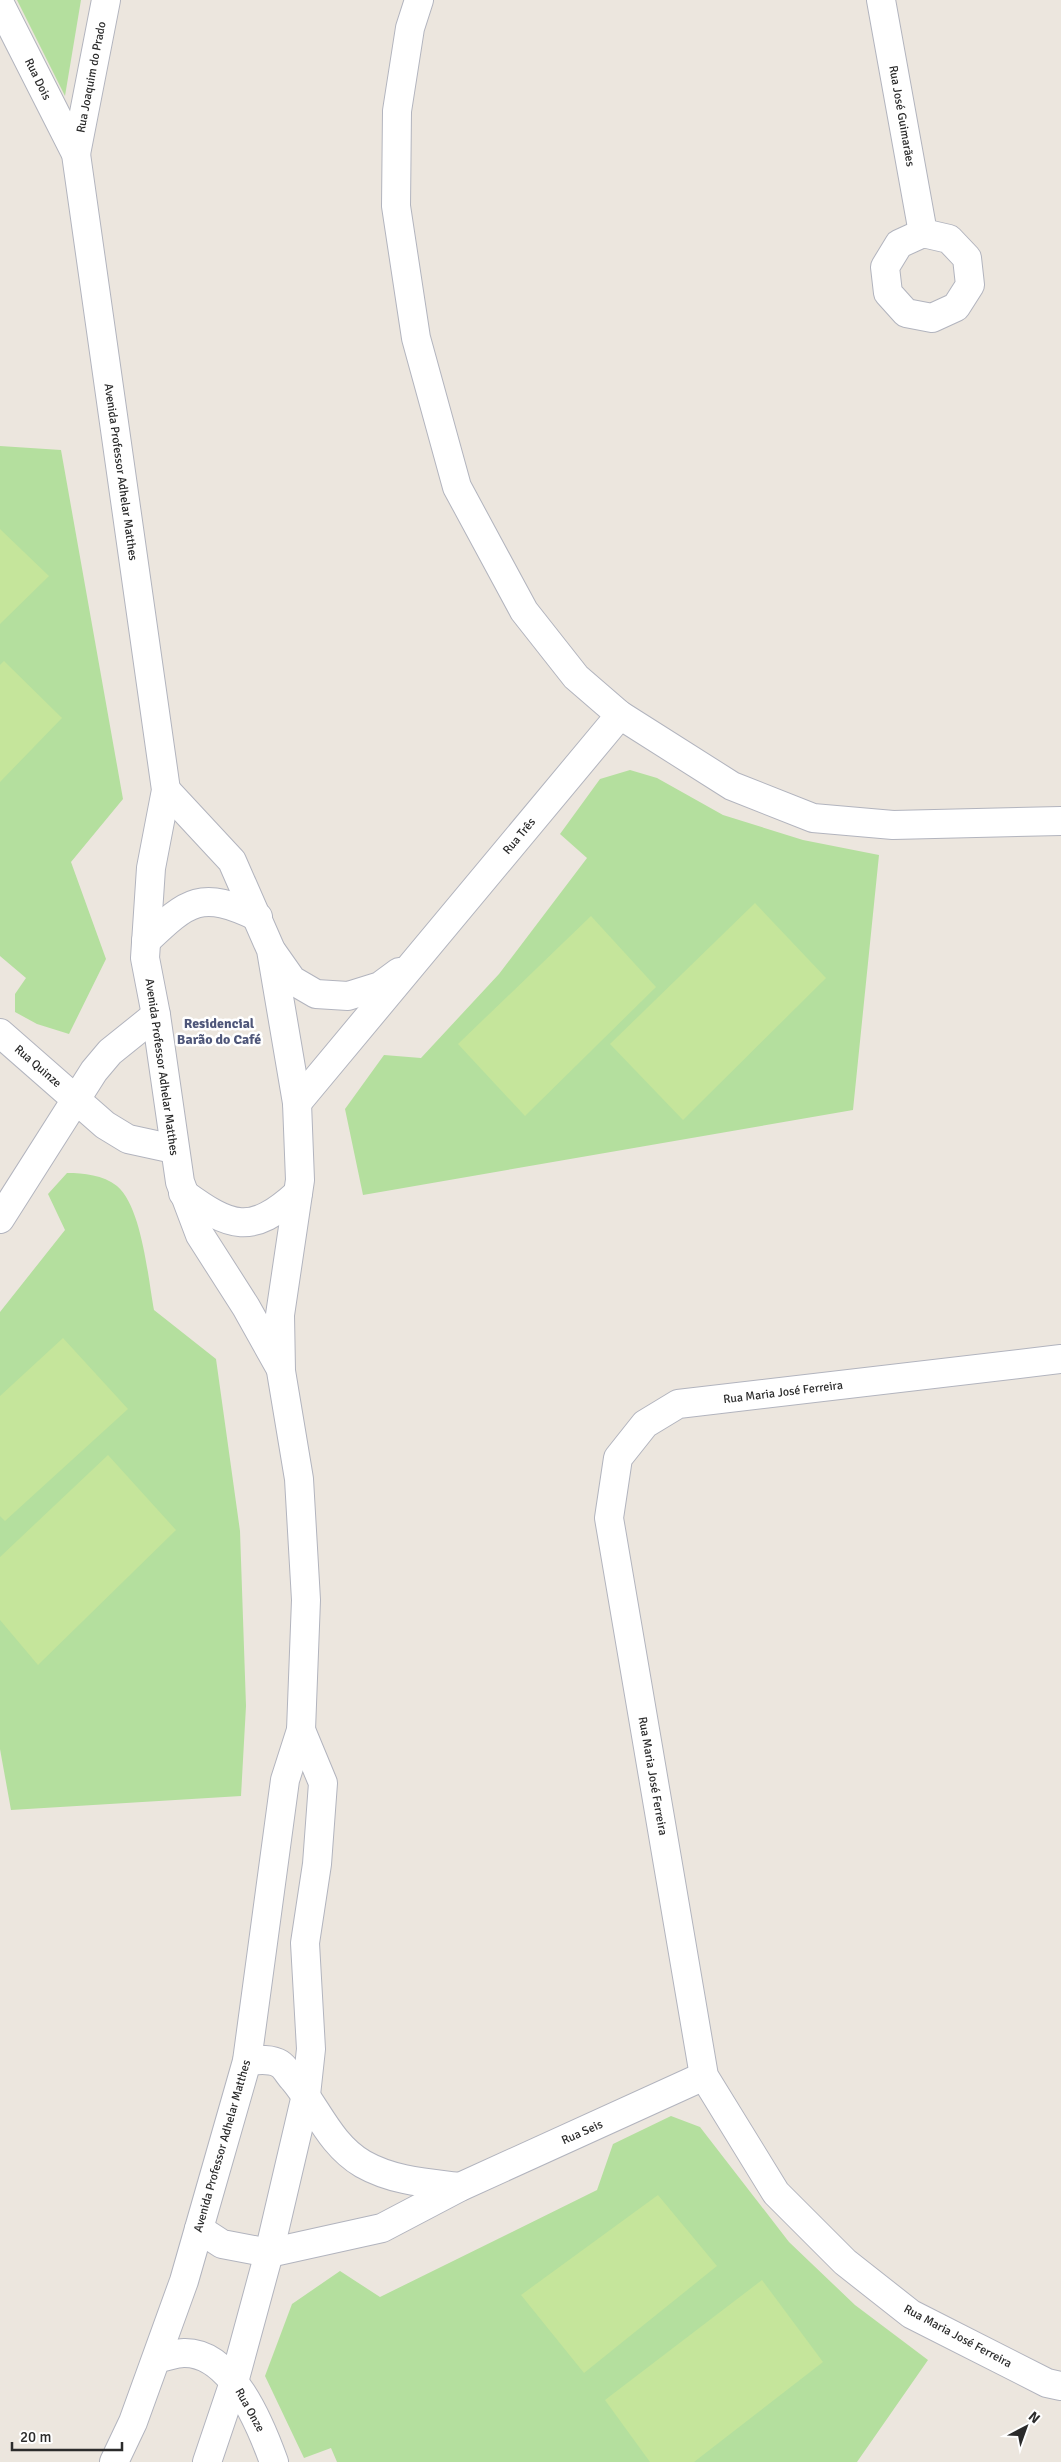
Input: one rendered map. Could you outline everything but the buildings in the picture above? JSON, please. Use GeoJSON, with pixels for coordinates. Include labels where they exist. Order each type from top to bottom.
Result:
{"type":"FeatureCollection","features":[{"type":"Feature","properties":{"kind":"street","name":"Rua Joaquim do Prado"},"geometry":{"type":"LineString","coordinates":[[76,154],[106,0]]}},
{"type":"Feature","properties":{"kind":"street"},"geometry":{"type":"LineString","coordinates":[[419,0],[410,28],[397,111],[396,206],[416,338],[457,487],[524,611],[576,677],[620,715],[732,786],[813,818],[893,825],[1061,821]]}},
{"type":"Feature","properties":{"kind":"street","name":"Rua José Guimarães"},"geometry":{"type":"LineString","coordinates":[[880,0],[923,233]]}},
{"type":"Feature","properties":{"kind":"street","name":"Rua Dois"},"geometry":{"type":"LineString","coordinates":[[0,4],[76,154]]}},
{"type":"Feature","properties":{"kind":"street","name":"Avenida Professor Adhelar Matthes"},"geometry":{"type":"LineString","coordinates":[[76,154],[166,790],[151,868],[145,958],[156,1014],[174,1149],[183,1193],[200,1235],[246,1307],[281,1371]]}},
{"type":"Feature","properties":{"kind":"street","name":"Rua Três"},"geometry":{"type":"LineString","coordinates":[[297,1103],[620,715]]}},
{"type":"Feature","properties":{"kind":"street","name":"Avenida Professor Adhelar Matthes"},"geometry":{"type":"LineString","coordinates":[[114,2462],[133,2422],[158,2358],[199,2229],[247,2061],[285,1780],[301,1730],[306,1600],[299,1479],[281,1371],[280,1315],[300,1180],[297,1103],[271,950],[232,861],[166,790]]}},
{"type":"Feature","properties":{"kind":"street"},"geometry":{"type":"LineString","coordinates":[[146,941],[182,908],[202,902],[222,902],[258,917]]}},
{"type":"Feature","properties":{"kind":"street","name":"Rua Três"},"geometry":{"type":"LineString","coordinates":[[271,950],[292,980],[316,994],[348,996],[380,986],[418,957]]}},
{"type":"Feature","properties":{"kind":"street"},"geometry":{"type":"LineString","coordinates":[[0,1219],[76,1100],[110,1052],[156,1014]]}},
{"type":"Feature","properties":{"kind":"street","name":"Rua Quinze"},"geometry":{"type":"LineString","coordinates":[[0,1033],[104,1124],[128,1138],[174,1149]]}},
{"type":"Feature","properties":{"kind":"street"},"geometry":{"type":"LineString","coordinates":[[183,1193],[212,1214],[238,1223],[260,1220],[279,1210],[298,1193]]}},
{"type":"Feature","properties":{"kind":"street","name":"Rua Maria José Ferreira"},"geometry":{"type":"LineString","coordinates":[[1061,1359],[678,1404],[645,1424],[618,1458],[609,1518],[704,2076],[776,2193],[845,2262],[911,2314],[1048,2383],[1061,2386]]}},
{"type":"Feature","properties":{"kind":"street","name":"Avenida Professor Adhelar Matthes"},"geometry":{"type":"LineString","coordinates":[[207,2462],[234,2382],[269,2253],[306,2095],[311,2048],[305,1943],[317,1864],[324,1783],[301,1730]]}},
{"type":"Feature","properties":{"kind":"street"},"geometry":{"type":"LineString","coordinates":[[247,2061],[263,2059],[280,2064],[306,2095],[319,2119],[334,2140],[362,2164],[397,2178],[460,2187]]}},
{"type":"Feature","properties":{"kind":"street","name":"Rua Seis"},"geometry":{"type":"LineString","coordinates":[[269,2253],[382,2228],[460,2187],[704,2076]]}},
{"type":"Feature","properties":{"kind":"street"},"geometry":{"type":"LineString","coordinates":[[199,2229],[222,2244],[269,2253]]}},
{"type":"Feature","properties":{"kind":"street","name":"Rua Onze"},"geometry":{"type":"LineString","coordinates":[[158,2358],[185,2353],[210,2360],[234,2382],[260,2425],[274,2462]]}},
{"type":"Feature","properties":{"kind":"green space"},"geometry":{"type":"Polygon","coordinates":[[[17,0],[81,0],[65,96],[17,0]]]}},
{"type":"Feature","properties":{"kind":"green space"},"geometry":{"type":"Polygon","coordinates":[[[0,446],[61,450],[123,799],[71,862],[106,959],[69,1034],[37,1024],[15,1012],[15,994],[26,978],[0,956],[0,446]]]}},
{"type":"Feature","properties":{"kind":"green space"},"geometry":{"type":"Polygon","coordinates":[[[0,529],[49,576],[0,624],[0,529]]]}},
{"type":"Feature","properties":{"kind":"green space"},"geometry":{"type":"Polygon","coordinates":[[[4,661],[62,718],[0,782],[0,665],[4,661]]]}},
{"type":"Feature","properties":{"kind":"green space"},"geometry":{"type":"Polygon","coordinates":[[[630,770],[657,778],[723,815],[803,840],[879,855],[853,1110],[363,1195],[345,1109],[384,1055],[421,1058],[499,974],[587,858],[560,834],[600,779],[630,770]]]}},
{"type":"Feature","properties":{"kind":"green space"},"geometry":{"type":"Polygon","coordinates":[[[755,903],[826,978],[683,1120],[610,1044],[755,903]]]}},
{"type":"Feature","properties":{"kind":"green space"},"geometry":{"type":"Polygon","coordinates":[[[591,916],[656,987],[525,1116],[458,1044],[591,916]]]}},
{"type":"Feature","properties":{"kind":"green space"},"geometry":{"type":"Polygon","coordinates":[[[67,1173],[87,1174],[106,1179],[117,1186],[126,1196],[143,1244],[154,1310],[216,1359],[240,1531],[246,1706],[241,1796],[11,1810],[0,1749],[0,1312],[65,1230],[48,1194],[67,1173]]]}},
{"type":"Feature","properties":{"kind":"green space"},"geometry":{"type":"Polygon","coordinates":[[[63,1338],[128,1409],[5,1521],[0,1516],[0,1396],[63,1338]]]}},
{"type":"Feature","properties":{"kind":"green space"},"geometry":{"type":"Polygon","coordinates":[[[108,1455],[176,1530],[38,1665],[0,1620],[0,1557],[108,1455]]]}},
{"type":"Feature","properties":{"kind":"green space"},"geometry":{"type":"Polygon","coordinates":[[[671,2116],[700,2127],[789,2242],[855,2305],[928,2360],[857,2462],[337,2462],[331,2448],[304,2458],[265,2376],[292,2304],[340,2271],[380,2297],[597,2190],[613,2144],[671,2116]]]}},
{"type":"Feature","properties":{"kind":"green space"},"geometry":{"type":"Polygon","coordinates":[[[658,2195],[717,2266],[584,2373],[521,2295],[658,2195]]]}},
{"type":"Feature","properties":{"kind":"green space"},"geometry":{"type":"Polygon","coordinates":[[[762,2280],[823,2362],[694,2462],[650,2462],[605,2400],[762,2280]]]}},
{"type":"Feature","properties":{"kind":"district","name":"Residencial Barão do Café"},"geometry":{"type":"Point","coordinates":[219,1032]}}]}
